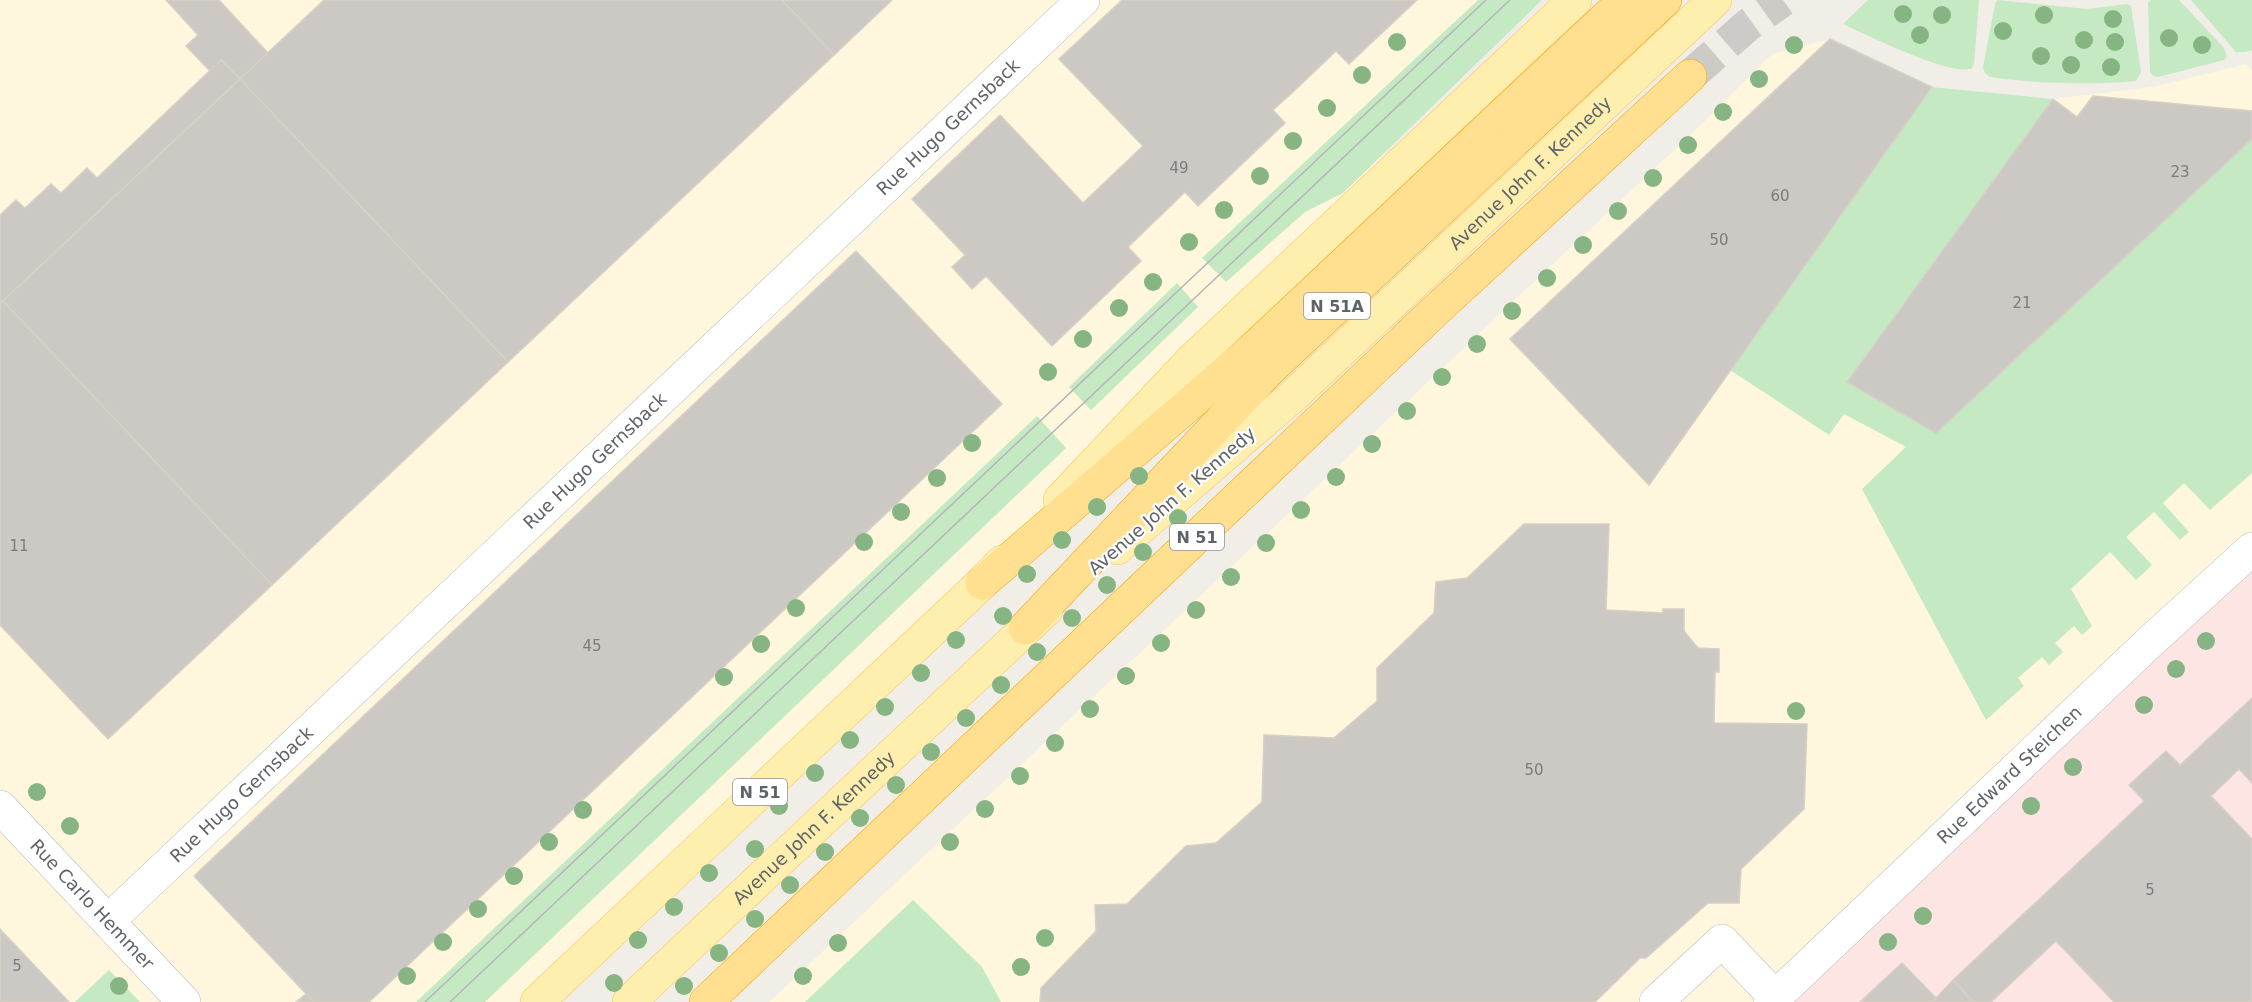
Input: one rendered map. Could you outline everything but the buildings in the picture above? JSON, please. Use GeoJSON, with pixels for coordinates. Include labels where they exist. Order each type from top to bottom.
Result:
{"type":"FeatureCollection","features":[{"type":"Feature","properties":{"kind":"highway","name":"N 51A"},"geometry":{"type":"LineString","coordinates":[[982,583],[1252,350],[1625,0]]}},
{"type":"Feature","properties":{"kind":"highway","name":"N 51A"},"geometry":{"type":"LineString","coordinates":[[1025,628],[1270,369],[1665,0]]}},
{"type":"Feature","properties":{"kind":"highway","name":"N 51"},"geometry":{"type":"LineString","coordinates":[[706,1002],[1428,318],[1690,76]]}},
{"type":"Feature","properties":{"kind":"main road","name":"N 51"},"geometry":{"type":"LineString","coordinates":[[537,1002],[982,583],[1191,361],[1575,0]]}},
{"type":"Feature","properties":{"kind":"main road","name":"Avenue John F. Kennedy"},"geometry":{"type":"LineString","coordinates":[[629,1002],[1025,628],[1294,395],[1715,0]]}},
{"type":"Feature","properties":{"kind":"street","name":"Rue Hugo Gernsback"},"geometry":{"type":"LineString","coordinates":[[108,921],[1083,0]]}},
{"type":"Feature","properties":{"kind":"street","name":"Rue Edward Steichen"},"geometry":{"type":"LineString","coordinates":[[1772,999],[2152,640],[2252,549]]}},
{"type":"Feature","properties":{"kind":"street","name":"Rue Carlo Hemmer"},"geometry":{"type":"LineString","coordinates":[[0,807],[184,1002]]}},
{"type":"Feature","properties":{"kind":"street"},"geometry":{"type":"LineString","coordinates":[[1656,1002],[1722,941],[1772,999]]}},
{"type":"Feature","properties":{"kind":"shaded area"},"geometry":{"type":"Polygon","coordinates":[[[0,0],[1495,0],[1329,230],[982,583],[537,1002],[0,1002],[0,0]]]}},
{"type":"Feature","properties":{"kind":"shaded area"},"geometry":{"type":"Polygon","coordinates":[[[1830,39],[1932,87],[2053,99],[2152,87],[2246,64],[2252,70],[2252,549],[1770,1002],[769,1002],[1704,122],[1772,54],[1830,39]]]}},
{"type":"Feature","properties":{"kind":"shaded area"},"geometry":{"type":"Polygon","coordinates":[[[2252,549],[2252,1002],[1770,1002],[2252,549]]]}},
{"type":"Feature","properties":{"kind":"green space"},"geometry":{"type":"Polygon","coordinates":[[[1478,0],[1542,0],[1343,193],[1305,212],[1226,282],[1202,258],[1478,0]]]}},
{"type":"Feature","properties":{"kind":"green space"},"geometry":{"type":"Polygon","coordinates":[[[1868,0],[1979,0],[1972,68],[1947,67],[1929,61],[1843,24],[1868,0]]]}},
{"type":"Feature","properties":{"kind":"green space"},"geometry":{"type":"Polygon","coordinates":[[[1997,0],[2086,9],[2127,4],[2131,6],[2141,72],[2136,81],[2099,83],[2063,83],[1990,77],[1985,73],[1983,67],[1997,0]]]}},
{"type":"Feature","properties":{"kind":"green space"},"geometry":{"type":"Polygon","coordinates":[[[2150,0],[2179,0],[2224,48],[2227,57],[2224,60],[2158,77],[2153,76],[2150,72],[2148,3],[2150,0]]]}},
{"type":"Feature","properties":{"kind":"green space"},"geometry":{"type":"Polygon","coordinates":[[[2191,0],[2252,0],[2252,50],[2236,52],[2191,0]]]}},
{"type":"Feature","properties":{"kind":"green space"},"geometry":{"type":"Polygon","coordinates":[[[1932,87],[2053,99],[1847,381],[1936,433],[2252,139],[2252,473],[2210,510],[2184,483],[2163,503],[2189,532],[2180,540],[2154,512],[2126,537],[2152,565],[2136,580],[2110,552],[2071,589],[2092,626],[2082,635],[2074,626],[2055,643],[2063,652],[2049,665],[2042,657],[2018,678],[2024,686],[1986,720],[1862,489],[1906,447],[1844,414],[1829,435],[1730,370],[1932,87]]]}},
{"type":"Feature","properties":{"kind":"green space"},"geometry":{"type":"Polygon","coordinates":[[[1177,283],[1198,307],[1091,410],[1069,387],[1177,283]]]}},
{"type":"Feature","properties":{"kind":"green space"},"geometry":{"type":"Polygon","coordinates":[[[1037,416],[1066,448],[485,1002],[416,1002],[1037,416]]]}},
{"type":"Feature","properties":{"kind":"green space"},"geometry":{"type":"Polygon","coordinates":[[[913,900],[982,967],[1001,1002],[805,1002],[913,900]]]}},
{"type":"Feature","properties":{"kind":"green space"},"geometry":{"type":"Polygon","coordinates":[[[109,970],[140,1002],[75,1002],[109,970]]]}},
{"type":"Feature","properties":{"kind":"tunnel"},"geometry":{"type":"LineString","coordinates":[[1690,76],[1748,25],[1783,0]]}},
{"type":"Feature","properties":{"kind":"tram line"},"geometry":{"type":"LineString","coordinates":[[425,1002],[1486,0]]}},
{"type":"Feature","properties":{"kind":"tram line"},"geometry":{"type":"LineString","coordinates":[[450,1002],[1510,0]]}}]}
